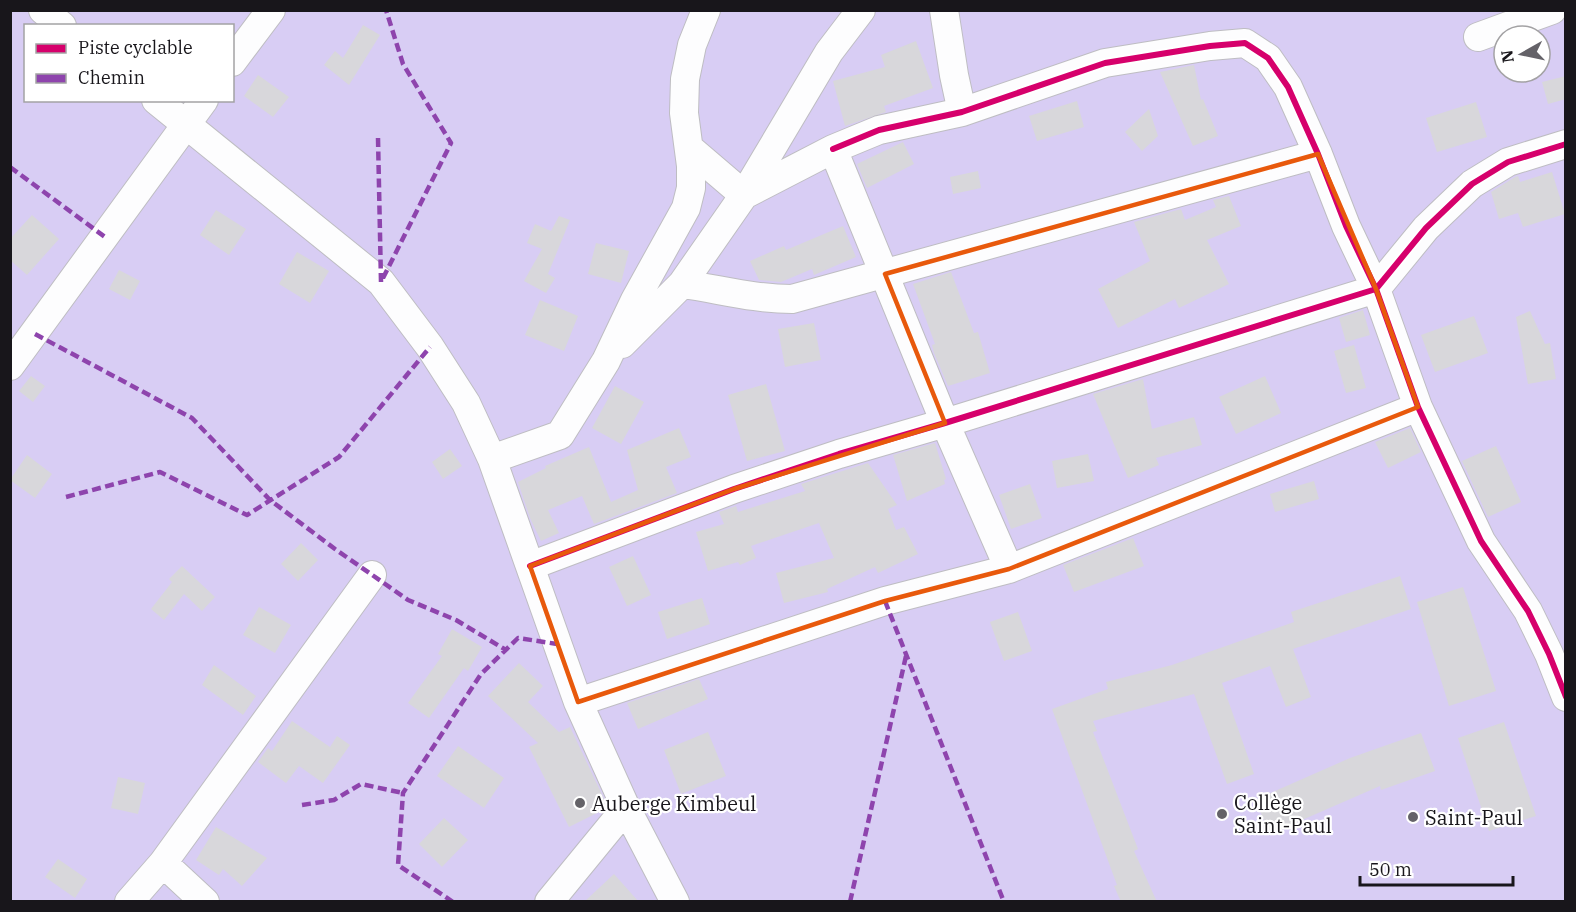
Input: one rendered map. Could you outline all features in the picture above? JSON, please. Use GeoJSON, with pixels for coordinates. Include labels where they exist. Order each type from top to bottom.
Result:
{"type":"FeatureCollection","features":[{"type":"Feature","properties":{"kind":"street"},"geometry":{"type":"LineString","coordinates":[[44,10],[60,24]]}},
{"type":"Feature","properties":{"kind":"street"},"geometry":{"type":"LineString","coordinates":[[234,59],[271,10]]}},
{"type":"Feature","properties":{"kind":"street"},"geometry":{"type":"LineString","coordinates":[[492,459],[560,435],[606,361],[635,300],[686,208],[691,188],[684,113],[685,79],[692,45],[705,10]]}},
{"type":"Feature","properties":{"kind":"street"},"geometry":{"type":"LineString","coordinates":[[606,361],[682,284],[744,195],[829,52],[861,10]]}},
{"type":"Feature","properties":{"kind":"street"},"geometry":{"type":"LineString","coordinates":[[945,10],[954,75],[962,112]]}},
{"type":"Feature","properties":{"kind":"street"},"geometry":{"type":"LineString","coordinates":[[1478,37],[1552,10]]}},
{"type":"Feature","properties":{"kind":"street"},"geometry":{"type":"LineString","coordinates":[[744,195],[833,149],[879,130],[962,112],[1105,63],[1210,46],[1245,43],[1268,58],[1288,87],[1318,154],[1346,226],[1376,289],[1418,407],[1481,541],[1528,611],[1549,654],[1566,697]]}},
{"type":"Feature","properties":{"kind":"street"},"geometry":{"type":"LineString","coordinates":[[158,102],[381,282],[430,347],[466,403],[492,459],[578,702],[626,808],[675,902]]}},
{"type":"Feature","properties":{"kind":"street"},"geometry":{"type":"LineString","coordinates":[[10,366],[203,102]]}},
{"type":"Feature","properties":{"kind":"street"},"geometry":{"type":"LineString","coordinates":[[530,566],[734,489],[839,454],[1376,289],[1426,228],[1472,184],[1508,162],[1566,144]]}},
{"type":"Feature","properties":{"kind":"street"},"geometry":{"type":"LineString","coordinates":[[688,148],[744,195]]}},
{"type":"Feature","properties":{"kind":"street"},"geometry":{"type":"LineString","coordinates":[[833,149],[945,423],[1009,569]]}},
{"type":"Feature","properties":{"kind":"street"},"geometry":{"type":"LineString","coordinates":[[682,284],[765,299],[792,299],[1318,154]]}},
{"type":"Feature","properties":{"kind":"street"},"geometry":{"type":"LineString","coordinates":[[578,702],[885,601],[1009,569],[1418,407]]}},
{"type":"Feature","properties":{"kind":"street"},"geometry":{"type":"LineString","coordinates":[[129,902],[164,862],[372,574]]}},
{"type":"Feature","properties":{"kind":"street"},"geometry":{"type":"LineString","coordinates":[[549,902],[626,808]]}},
{"type":"Feature","properties":{"kind":"street"},"geometry":{"type":"LineString","coordinates":[[164,862],[205,902]]}},
{"type":"Feature","properties":{"kind":"highlighted area"},"geometry":{"type":"Polygon","coordinates":[[[1318,154],[1376,289],[1418,407],[1009,569],[885,601],[578,702],[530,566],[734,489],[945,423],[885,274],[1318,154]]]}},
{"type":"Feature","properties":{"kind":"shaded area"},"geometry":{"type":"Polygon","coordinates":[[[11,11],[1565,11],[1565,901],[11,901],[11,11]]]}},
{"type":"Feature","properties":{"kind":"building"},"geometry":{"type":"Polygon","coordinates":[[[363,25],[380,35],[349,85],[324,65],[335,51],[343,58],[363,25]]]}},
{"type":"Feature","properties":{"kind":"building"},"geometry":{"type":"Polygon","coordinates":[[[916,41],[933,88],[884,106],[886,112],[845,126],[833,81],[885,67],[881,55],[916,41]]]}},
{"type":"Feature","properties":{"kind":"building"},"geometry":{"type":"Polygon","coordinates":[[[1194,65],[1201,100],[1203,99],[1218,136],[1193,146],[1160,72],[1194,65]]]}},
{"type":"Feature","properties":{"kind":"building"},"geometry":{"type":"Polygon","coordinates":[[[258,75],[289,97],[273,117],[244,96],[258,75]]]}},
{"type":"Feature","properties":{"kind":"building"},"geometry":{"type":"Polygon","coordinates":[[[1566,76],[1566,99],[1548,104],[1543,84],[1552,84],[1552,80],[1566,76]]]}},
{"type":"Feature","properties":{"kind":"building"},"geometry":{"type":"Polygon","coordinates":[[[1077,101],[1084,127],[1037,141],[1029,116],[1077,101]]]}},
{"type":"Feature","properties":{"kind":"building"},"geometry":{"type":"Polygon","coordinates":[[[1476,102],[1487,137],[1437,152],[1426,118],[1476,102]]]}},
{"type":"Feature","properties":{"kind":"building"},"geometry":{"type":"Polygon","coordinates":[[[1149,109],[1158,136],[1142,151],[1125,132],[1149,109]]]}},
{"type":"Feature","properties":{"kind":"building"},"geometry":{"type":"Polygon","coordinates":[[[903,142],[914,164],[867,188],[857,164],[903,142]]]}},
{"type":"Feature","properties":{"kind":"building"},"geometry":{"type":"Polygon","coordinates":[[[978,171],[981,188],[953,194],[950,177],[978,171]]]}},
{"type":"Feature","properties":{"kind":"building"},"geometry":{"type":"Polygon","coordinates":[[[1552,172],[1565,214],[1523,227],[1518,213],[1499,219],[1491,192],[1518,176],[1520,182],[1552,172]]]}},
{"type":"Feature","properties":{"kind":"building"},"geometry":{"type":"Polygon","coordinates":[[[1229,196],[1241,226],[1207,240],[1229,284],[1179,308],[1175,299],[1118,328],[1098,289],[1150,261],[1134,222],[1181,209],[1185,220],[1216,207],[1213,200],[1229,196]]]}},
{"type":"Feature","properties":{"kind":"building"},"geometry":{"type":"Polygon","coordinates":[[[216,210],[246,229],[229,255],[200,235],[216,210]]]}},
{"type":"Feature","properties":{"kind":"building"},"geometry":{"type":"Polygon","coordinates":[[[32,215],[59,239],[27,275],[10,260],[10,239],[32,215]]]}},
{"type":"Feature","properties":{"kind":"building"},"geometry":{"type":"Polygon","coordinates":[[[559,216],[570,220],[548,274],[555,278],[546,293],[524,281],[542,249],[527,243],[535,224],[551,231],[559,216]]]}},
{"type":"Feature","properties":{"kind":"building"},"geometry":{"type":"Polygon","coordinates":[[[843,226],[856,257],[814,275],[812,269],[781,282],[759,280],[750,261],[784,246],[786,250],[843,226]]]}},
{"type":"Feature","properties":{"kind":"building"},"geometry":{"type":"Polygon","coordinates":[[[596,243],[629,251],[621,283],[588,274],[596,243]]]}},
{"type":"Feature","properties":{"kind":"building"},"geometry":{"type":"Polygon","coordinates":[[[297,252],[329,271],[310,303],[279,284],[297,252]]]}},
{"type":"Feature","properties":{"kind":"building"},"geometry":{"type":"Polygon","coordinates":[[[119,270],[140,281],[130,300],[109,289],[119,270]]]}},
{"type":"Feature","properties":{"kind":"building"},"geometry":{"type":"Polygon","coordinates":[[[951,272],[974,333],[978,332],[990,373],[948,386],[934,353],[932,345],[935,344],[913,284],[951,272]]]}},
{"type":"Feature","properties":{"kind":"building"},"geometry":{"type":"Polygon","coordinates":[[[540,300],[578,316],[564,351],[525,335],[540,300]]]}},
{"type":"Feature","properties":{"kind":"building"},"geometry":{"type":"Polygon","coordinates":[[[1363,310],[1370,335],[1346,342],[1339,318],[1363,310]]]}},
{"type":"Feature","properties":{"kind":"building"},"geometry":{"type":"Polygon","coordinates":[[[1530,311],[1545,344],[1550,343],[1556,379],[1528,384],[1516,317],[1530,311]]]}},
{"type":"Feature","properties":{"kind":"building"},"geometry":{"type":"Polygon","coordinates":[[[1474,316],[1488,353],[1435,372],[1421,335],[1474,316]]]}},
{"type":"Feature","properties":{"kind":"building"},"geometry":{"type":"Polygon","coordinates":[[[814,323],[821,360],[785,367],[778,329],[814,323]]]}},
{"type":"Feature","properties":{"kind":"building"},"geometry":{"type":"Polygon","coordinates":[[[1354,345],[1366,388],[1346,393],[1334,351],[1354,345]]]}},
{"type":"Feature","properties":{"kind":"building"},"geometry":{"type":"Polygon","coordinates":[[[31,376],[45,386],[33,402],[19,391],[31,376]]]}},
{"type":"Feature","properties":{"kind":"building"},"geometry":{"type":"Polygon","coordinates":[[[1265,376],[1281,413],[1236,434],[1219,397],[1265,376]]]}},
{"type":"Feature","properties":{"kind":"building"},"geometry":{"type":"Polygon","coordinates":[[[1143,379],[1152,429],[1194,417],[1202,445],[1156,458],[1159,465],[1128,478],[1093,394],[1143,379]]]}},
{"type":"Feature","properties":{"kind":"building"},"geometry":{"type":"Polygon","coordinates":[[[766,384],[785,451],[747,461],[728,395],[766,384]]]}},
{"type":"Feature","properties":{"kind":"building"},"geometry":{"type":"Polygon","coordinates":[[[615,386],[644,402],[621,444],[592,428],[615,386]]]}},
{"type":"Feature","properties":{"kind":"building"},"geometry":{"type":"Polygon","coordinates":[[[679,428],[691,457],[666,467],[677,493],[594,524],[582,496],[548,510],[559,533],[541,541],[530,518],[518,482],[546,468],[545,466],[589,447],[611,502],[638,490],[627,450],[679,428]]]}},
{"type":"Feature","properties":{"kind":"building"},"geometry":{"type":"Polygon","coordinates":[[[1410,428],[1421,452],[1388,468],[1375,442],[1410,428]]]}},
{"type":"Feature","properties":{"kind":"building"},"geometry":{"type":"Polygon","coordinates":[[[935,443],[946,479],[945,484],[907,501],[893,455],[935,443]]]}},
{"type":"Feature","properties":{"kind":"building"},"geometry":{"type":"Polygon","coordinates":[[[1496,446],[1521,502],[1488,517],[1462,461],[1496,446]]]}},
{"type":"Feature","properties":{"kind":"building"},"geometry":{"type":"Polygon","coordinates":[[[450,449],[462,466],[443,479],[432,462],[450,449]]]}},
{"type":"Feature","properties":{"kind":"building"},"geometry":{"type":"Polygon","coordinates":[[[1088,454],[1094,481],[1057,488],[1052,461],[1088,454]]]}},
{"type":"Feature","properties":{"kind":"building"},"geometry":{"type":"Polygon","coordinates":[[[27,455],[52,474],[35,498],[10,480],[27,455]]]}},
{"type":"Feature","properties":{"kind":"building"},"geometry":{"type":"Polygon","coordinates":[[[868,463],[897,505],[888,509],[896,530],[904,527],[918,554],[878,573],[875,567],[827,589],[828,592],[784,603],[776,573],[834,558],[819,523],[751,546],[756,558],[740,565],[738,562],[708,571],[696,532],[724,524],[719,512],[736,506],[738,512],[805,491],[801,484],[868,463]]]}},
{"type":"Feature","properties":{"kind":"building"},"geometry":{"type":"Polygon","coordinates":[[[1314,481],[1319,499],[1275,512],[1270,494],[1314,481]]]}},
{"type":"Feature","properties":{"kind":"building"},"geometry":{"type":"Polygon","coordinates":[[[1030,484],[1042,518],[1011,529],[999,495],[1030,484]]]}},
{"type":"Feature","properties":{"kind":"building"},"geometry":{"type":"Polygon","coordinates":[[[1133,538],[1144,566],[1074,592],[1063,565],[1133,538]]]}},
{"type":"Feature","properties":{"kind":"building"},"geometry":{"type":"Polygon","coordinates":[[[301,543],[318,560],[298,581],[281,564],[301,543]]]}},
{"type":"Feature","properties":{"kind":"building"},"geometry":{"type":"Polygon","coordinates":[[[633,556],[651,595],[627,606],[609,567],[633,556]]]}},
{"type":"Feature","properties":{"kind":"building"},"geometry":{"type":"Polygon","coordinates":[[[182,566],[215,597],[202,611],[184,594],[164,620],[151,609],[172,582],[169,579],[182,566]]]}},
{"type":"Feature","properties":{"kind":"building"},"geometry":{"type":"Polygon","coordinates":[[[1400,576],[1411,609],[1293,649],[1311,697],[1286,707],[1270,666],[1222,683],[1254,774],[1227,784],[1194,694],[1093,721],[1097,731],[1093,732],[1138,849],[1134,851],[1157,902],[1121,902],[1114,886],[1117,885],[1052,709],[1108,689],[1106,682],[1172,665],[1294,622],[1291,612],[1400,576]]]}},
{"type":"Feature","properties":{"kind":"building"},"geometry":{"type":"Polygon","coordinates":[[[1463,587],[1496,691],[1449,706],[1417,602],[1463,587]]]}},
{"type":"Feature","properties":{"kind":"building"},"geometry":{"type":"Polygon","coordinates":[[[702,598],[710,624],[667,639],[658,612],[702,598]]]}},
{"type":"Feature","properties":{"kind":"building"},"geometry":{"type":"Polygon","coordinates":[[[259,607],[291,625],[275,653],[243,635],[259,607]]]}},
{"type":"Feature","properties":{"kind":"building"},"geometry":{"type":"Polygon","coordinates":[[[1018,612],[1032,651],[1004,661],[990,622],[1018,612]]]}},
{"type":"Feature","properties":{"kind":"building"},"geometry":{"type":"Polygon","coordinates":[[[452,629],[482,647],[468,671],[464,668],[429,718],[408,703],[442,656],[438,654],[452,629]]]}},
{"type":"Feature","properties":{"kind":"building"},"geometry":{"type":"Polygon","coordinates":[[[519,663],[543,686],[528,702],[559,732],[570,727],[607,805],[603,810],[569,827],[529,747],[538,743],[488,696],[519,663]]]}},
{"type":"Feature","properties":{"kind":"building"},"geometry":{"type":"Polygon","coordinates":[[[214,665],[256,696],[243,715],[202,685],[214,665]]]}},
{"type":"Feature","properties":{"kind":"building"},"geometry":{"type":"Polygon","coordinates":[[[699,679],[708,699],[638,729],[627,703],[699,679]]]}},
{"type":"Feature","properties":{"kind":"building"},"geometry":{"type":"Polygon","coordinates":[[[292,721],[330,747],[337,736],[350,745],[323,783],[299,766],[286,783],[258,762],[268,748],[272,751],[292,721]]]}},
{"type":"Feature","properties":{"kind":"building"},"geometry":{"type":"Polygon","coordinates":[[[1504,722],[1536,816],[1489,831],[1458,738],[1504,722]]]}},
{"type":"Feature","properties":{"kind":"building"},"geometry":{"type":"Polygon","coordinates":[[[708,732],[726,776],[681,794],[664,750],[708,732]]]}},
{"type":"Feature","properties":{"kind":"building"},"geometry":{"type":"Polygon","coordinates":[[[1421,733],[1435,771],[1381,790],[1380,786],[1270,834],[1255,800],[1350,758],[1421,733]]]}},
{"type":"Feature","properties":{"kind":"building"},"geometry":{"type":"Polygon","coordinates":[[[458,746],[504,778],[484,808],[437,776],[458,746]]]}},
{"type":"Feature","properties":{"kind":"building"},"geometry":{"type":"Polygon","coordinates":[[[118,777],[145,783],[138,814],[111,808],[118,777]]]}},
{"type":"Feature","properties":{"kind":"building"},"geometry":{"type":"Polygon","coordinates":[[[444,818],[468,840],[442,867],[419,844],[444,818]]]}},
{"type":"Feature","properties":{"kind":"building"},"geometry":{"type":"Polygon","coordinates":[[[216,827],[267,858],[242,886],[223,869],[219,875],[196,860],[216,827]]]}},
{"type":"Feature","properties":{"kind":"building"},"geometry":{"type":"Polygon","coordinates":[[[58,859],[87,879],[75,898],[45,877],[58,859]]]}},
{"type":"Feature","properties":{"kind":"building"},"geometry":{"type":"Polygon","coordinates":[[[614,874],[639,902],[584,902],[614,874]]]}},
{"type":"Feature","properties":{"kind":"marked path"},"geometry":{"type":"LineString","coordinates":[[378,138],[381,282],[451,143],[403,64],[386,10]]}},
{"type":"Feature","properties":{"kind":"marked path"},"geometry":{"type":"LineString","coordinates":[[10,167],[105,237]]}},
{"type":"Feature","properties":{"kind":"marked path"},"geometry":{"type":"LineString","coordinates":[[35,334],[192,418],[270,500],[335,549],[408,600],[456,620],[506,650]]}},
{"type":"Feature","properties":{"kind":"marked path"},"geometry":{"type":"LineString","coordinates":[[66,497],[160,472],[247,515],[339,457],[430,347]]}},
{"type":"Feature","properties":{"kind":"marked path"},"geometry":{"type":"LineString","coordinates":[[885,601],[1004,902]]}},
{"type":"Feature","properties":{"kind":"marked path"},"geometry":{"type":"LineString","coordinates":[[453,902],[398,865],[403,793],[481,674],[518,638],[557,644]]}},
{"type":"Feature","properties":{"kind":"marked path"},"geometry":{"type":"LineString","coordinates":[[850,902],[906,656]]}},
{"type":"Feature","properties":{"kind":"marked path"},"geometry":{"type":"LineString","coordinates":[[302,805],[334,800],[361,784],[403,793]]}},
{"type":"Feature","properties":{"kind":"cycle path"},"geometry":{"type":"LineString","coordinates":[[833,149],[879,130],[962,112],[1105,63],[1210,46],[1245,43],[1268,58],[1288,87],[1318,154],[1346,226],[1376,289],[1418,407],[1481,541],[1528,611],[1549,654],[1566,697]]}},
{"type":"Feature","properties":{"kind":"cycle path"},"geometry":{"type":"LineString","coordinates":[[530,566],[734,489],[839,454],[1376,289],[1426,228],[1472,184],[1508,162],[1566,144]]}},
{"type":"Feature","properties":{"kind":"place","name":"Auberge Kimbeul"},"geometry":{"type":"Point","coordinates":[580,803]}},
{"type":"Feature","properties":{"kind":"place","name":"Collège Saint-Paul"},"geometry":{"type":"Point","coordinates":[1222,814]}},
{"type":"Feature","properties":{"kind":"place","name":"Saint-Paul"},"geometry":{"type":"Point","coordinates":[1413,817]}}]}
